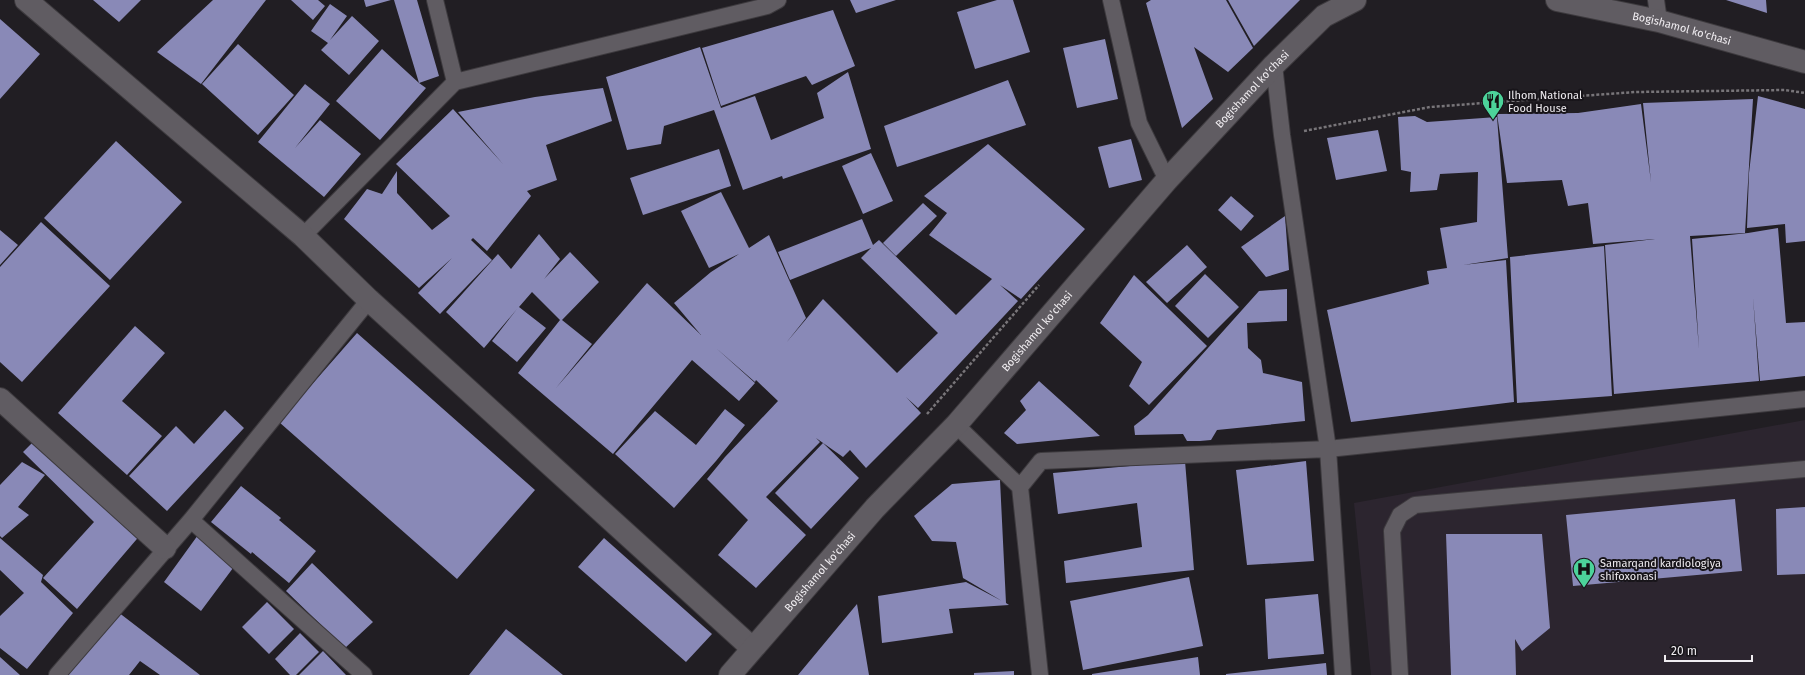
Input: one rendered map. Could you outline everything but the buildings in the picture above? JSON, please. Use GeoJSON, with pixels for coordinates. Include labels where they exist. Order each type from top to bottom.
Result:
{"type":"FeatureCollection","features":[{"type":"Feature","properties":{"kind":"street"},"geometry":{"type":"LineString","coordinates":[[26,0],[303,236],[369,300],[752,648]]}},
{"type":"Feature","properties":{"kind":"street","name":"Bogishamol ko'chasi"},"geometry":{"type":"LineString","coordinates":[[730,675],[875,508],[956,425],[1167,180],[1274,65],[1324,16],[1354,0]]}},
{"type":"Feature","properties":{"kind":"street","name":"Bogishamol ko'chasi"},"geometry":{"type":"LineString","coordinates":[[1557,0],[1658,10],[1805,62]]}},
{"type":"Feature","properties":{"kind":"street"},"geometry":{"type":"LineString","coordinates":[[0,399],[165,548]]}},
{"type":"Feature","properties":{"kind":"lane"},"geometry":{"type":"LineString","coordinates":[[435,0],[455,82]]}},
{"type":"Feature","properties":{"kind":"lane"},"geometry":{"type":"LineString","coordinates":[[303,236],[455,82],[767,6],[778,0]]}},
{"type":"Feature","properties":{"kind":"lane"},"geometry":{"type":"LineString","coordinates":[[1111,0],[1139,123],[1167,180]]}},
{"type":"Feature","properties":{"kind":"lane"},"geometry":{"type":"LineString","coordinates":[[1274,65],[1282,135],[1328,449],[1343,675]]}},
{"type":"Feature","properties":{"kind":"lane"},"geometry":{"type":"LineString","coordinates":[[57,675],[165,548],[191,520],[369,300]]}},
{"type":"Feature","properties":{"kind":"lane"},"geometry":{"type":"LineString","coordinates":[[1020,487],[1041,462],[1328,449],[1805,400]]}},
{"type":"Feature","properties":{"kind":"lane"},"geometry":{"type":"LineString","coordinates":[[956,425],[1020,487],[1040,675]]}},
{"type":"Feature","properties":{"kind":"lane"},"geometry":{"type":"LineString","coordinates":[[1400,675],[1392,531],[1400,515],[1415,505],[1805,470]]}},
{"type":"Feature","properties":{"kind":"lane"},"geometry":{"type":"LineString","coordinates":[[191,520],[364,675]]}},
{"type":"Feature","properties":{"kind":"path"},"geometry":{"type":"LineString","coordinates":[[1282,135],[1430,107],[1635,92],[1785,90],[1805,94]]}},
{"type":"Feature","properties":{"kind":"shaded area","name":"Samarqand kardiologiya shifoxonasi"},"geometry":{"type":"Polygon","coordinates":[[[1805,420],[1805,675],[1371,675],[1354,503],[1805,420]]]}},
{"type":"Feature","properties":{"kind":"place","name":"Ilhom National Food House"},"geometry":{"type":"Point","coordinates":[1493,120]}},
{"type":"Feature","properties":{"kind":"place","name":"Samarqand kardiologiya shifoxonasi"},"geometry":{"type":"Point","coordinates":[1584,588]}}]}
